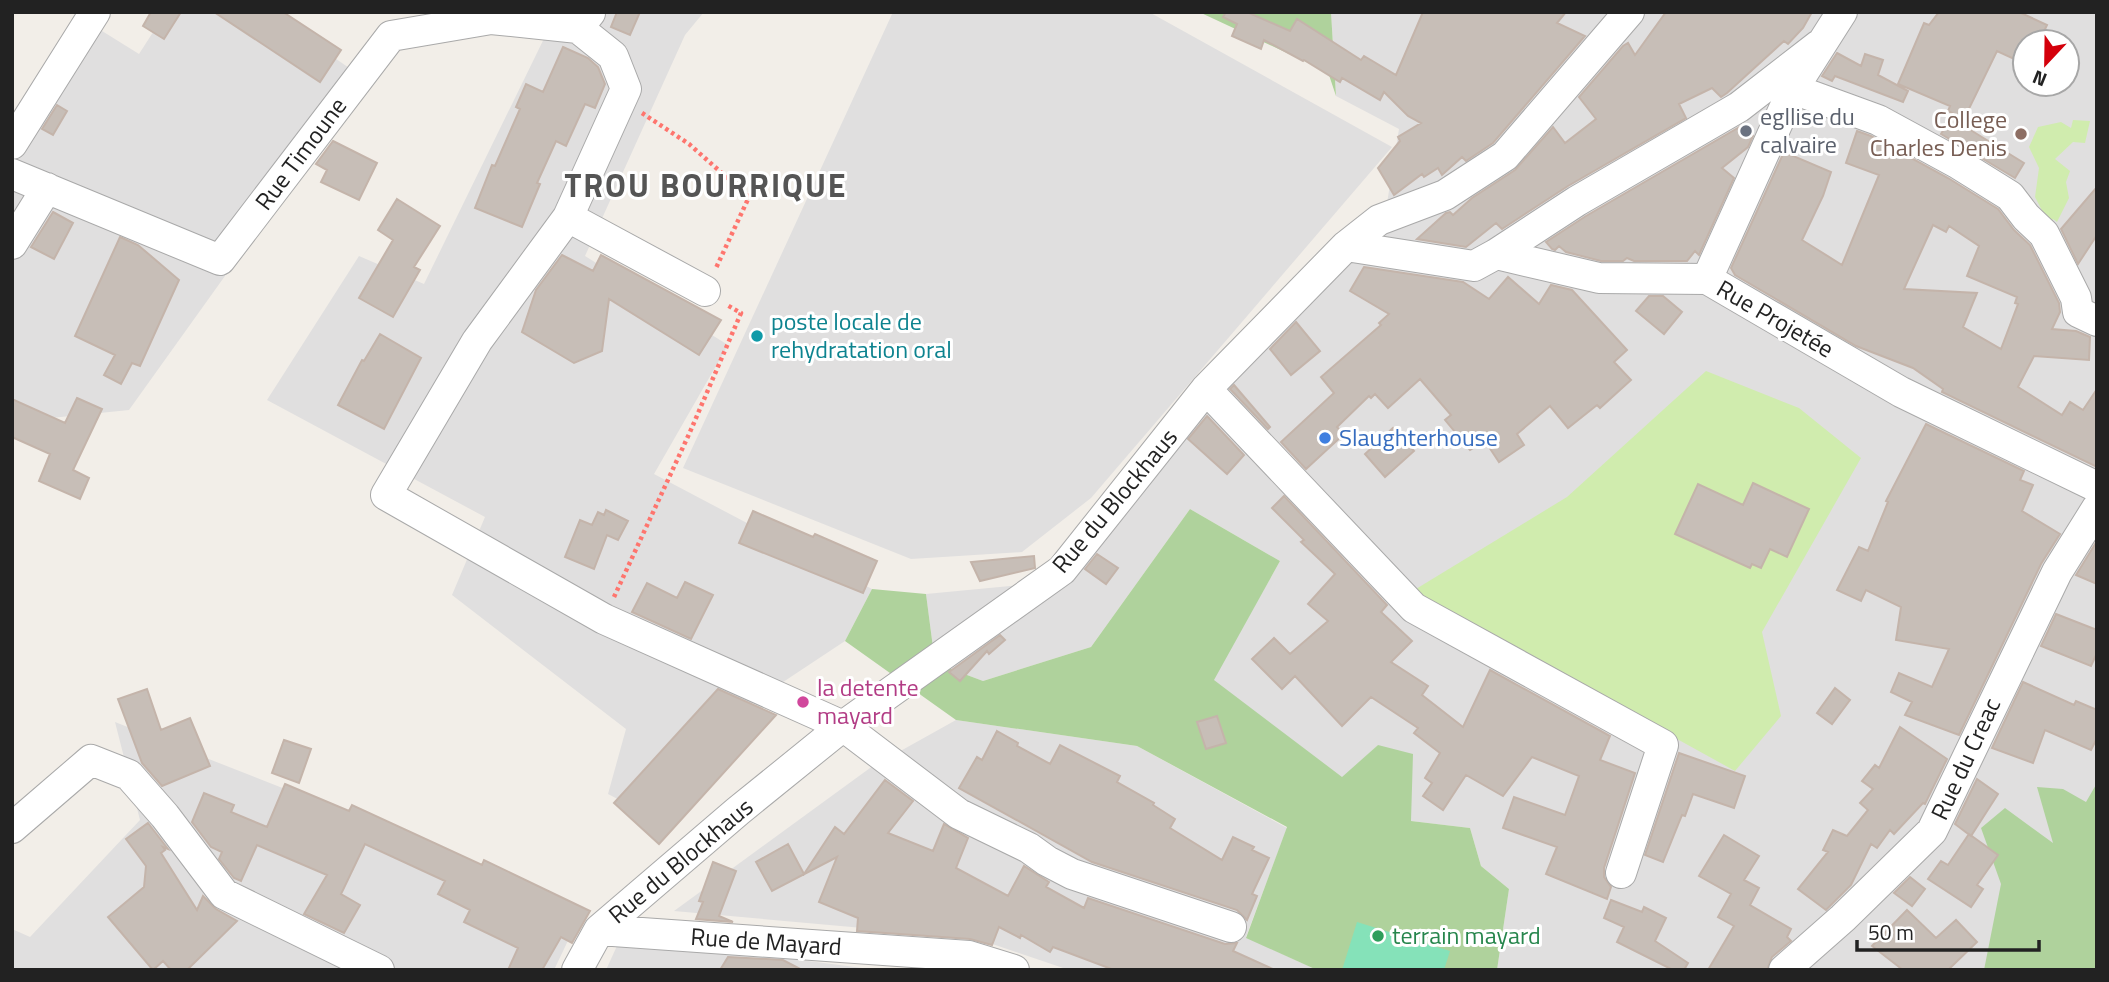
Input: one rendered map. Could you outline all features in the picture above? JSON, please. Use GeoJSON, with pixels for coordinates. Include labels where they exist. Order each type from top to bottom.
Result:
{"type":"FeatureCollection","features":[{"type":"Feature","properties":{"kind":"street"},"geometry":{"type":"LineString","coordinates":[[12,144],[95,12]]}},
{"type":"Feature","properties":{"kind":"street","name":"Rue du Blockhaus"},"geometry":{"type":"LineString","coordinates":[[577,970],[599,930],[738,811],[843,726],[1062,570],[1206,389],[1346,246],[1379,220],[1445,195],[1505,156],[1629,12]]}},
{"type":"Feature","properties":{"kind":"street"},"geometry":{"type":"LineString","coordinates":[[1707,279],[1793,89],[1842,12]]}},
{"type":"Feature","properties":{"kind":"street","name":"Rue Timoune"},"geometry":{"type":"LineString","coordinates":[[12,174],[220,260],[391,36],[491,19],[584,20]]}},
{"type":"Feature","properties":{"kind":"street"},"geometry":{"type":"LineString","coordinates":[[584,20],[612,56],[626,89],[568,217],[477,341],[386,495],[604,619],[843,726],[959,814],[1029,848],[1047,861],[1073,874],[1231,927]]}},
{"type":"Feature","properties":{"kind":"street"},"geometry":{"type":"LineString","coordinates":[[1346,246],[1474,266],[1577,201],[1739,107],[1819,45]]}},
{"type":"Feature","properties":{"kind":"street"},"geometry":{"type":"LineString","coordinates":[[1793,89],[1878,120],[1957,163],[2010,196],[2044,234],[2076,298],[2078,312],[2097,321]]}},
{"type":"Feature","properties":{"kind":"street"},"geometry":{"type":"LineString","coordinates":[[12,244],[47,188]]}},
{"type":"Feature","properties":{"kind":"street"},"geometry":{"type":"LineString","coordinates":[[568,217],[705,291]]}},
{"type":"Feature","properties":{"kind":"street","name":"Rue Projetée"},"geometry":{"type":"LineString","coordinates":[[1496,254],[1599,278],[1707,279],[1901,392],[2097,487]]}},
{"type":"Feature","properties":{"kind":"street"},"geometry":{"type":"LineString","coordinates":[[1206,389],[1414,608],[1663,745],[1621,873]]}},
{"type":"Feature","properties":{"kind":"street","name":"Rue du Creac"},"geometry":{"type":"LineString","coordinates":[[1784,970],[1843,918],[1932,831],[2057,572],[2097,508]]}},
{"type":"Feature","properties":{"kind":"street"},"geometry":{"type":"LineString","coordinates":[[12,828],[91,760],[129,775],[165,816],[224,894],[379,970]]}},
{"type":"Feature","properties":{"kind":"street","name":"Rue de Mayard"},"geometry":{"type":"LineString","coordinates":[[599,930],[969,956],[1014,970]]}},
{"type":"Feature","properties":{"kind":"path"},"geometry":{"type":"LineString","coordinates":[[604,619],[741,313],[705,291],[749,197],[689,144],[620,100]]}},
{"type":"Feature","properties":{"kind":"shaded area"},"geometry":{"type":"Polygon","coordinates":[[[166,12],[268,12],[368,81],[308,160],[129,410],[12,422],[12,146],[86,21],[139,54],[166,12]]]}},
{"type":"Feature","properties":{"kind":"shaded area"},"geometry":{"type":"Polygon","coordinates":[[[557,12],[704,12],[685,35],[585,256],[728,345],[654,474],[872,589],[845,641],[720,724],[641,811],[608,794],[626,729],[452,595],[485,517],[267,400],[359,256],[424,284],[557,12]]]}},
{"type":"Feature","properties":{"kind":"shaded area"},"geometry":{"type":"Polygon","coordinates":[[[893,12],[1149,12],[1392,147],[1091,498],[1022,552],[911,559],[683,468],[893,12]]]}},
{"type":"Feature","properties":{"kind":"shaded area"},"geometry":{"type":"Polygon","coordinates":[[[1331,12],[2097,12],[2097,970],[1497,970],[1509,889],[1481,866],[1470,828],[1411,821],[1378,745],[1342,778],[1213,680],[1280,561],[1190,509],[1091,647],[983,681],[935,663],[926,594],[1061,581],[1222,362],[1369,249],[1383,228],[1399,129],[1336,96],[1331,12]]]}},
{"type":"Feature","properties":{"kind":"shaded area"},"geometry":{"type":"Polygon","coordinates":[[[956,720],[1137,746],[1287,828],[1246,937],[1317,970],[1069,970],[975,938],[674,911],[870,768],[956,720]]]}},
{"type":"Feature","properties":{"kind":"shaded area"},"geometry":{"type":"Polygon","coordinates":[[[115,722],[584,907],[554,970],[12,970],[12,929],[30,937],[140,820],[115,722]]]}},
{"type":"Feature","properties":{"kind":"shaded area"},"geometry":{"type":"Polygon","coordinates":[[[621,937],[878,970],[606,970],[621,937]]]}},
{"type":"Feature","properties":{"kind":"green space"},"geometry":{"type":"Polygon","coordinates":[[[1199,12],[1331,12],[1336,96],[1328,72],[1199,12]]]}},
{"type":"Feature","properties":{"kind":"green space"},"geometry":{"type":"Polygon","coordinates":[[[2073,120],[2090,121],[2085,143],[2073,142],[2055,159],[2070,171],[2066,182],[2069,198],[2057,222],[2053,219],[2049,224],[2035,197],[2039,168],[2029,147],[2038,127],[2061,122],[2071,128],[2073,120]]]}},
{"type":"Feature","properties":{"kind":"green space"},"geometry":{"type":"Polygon","coordinates":[[[1706,371],[1799,408],[1861,458],[1762,632],[1781,716],[1735,771],[1411,592],[1567,497],[1706,371]]]}},
{"type":"Feature","properties":{"kind":"green space"},"geometry":{"type":"Polygon","coordinates":[[[1190,509],[1280,561],[1214,680],[1342,777],[1378,745],[1413,754],[1411,821],[1470,828],[1481,866],[1509,889],[1497,970],[1317,970],[1246,938],[1287,827],[1137,746],[956,720],[845,641],[872,589],[926,594],[935,663],[983,681],[1091,647],[1190,509]]]}},
{"type":"Feature","properties":{"kind":"green space"},"geometry":{"type":"Polygon","coordinates":[[[2097,783],[2097,970],[1984,970],[2001,884],[1981,828],[2005,808],[2053,843],[2037,787],[2063,789],[2086,802],[2097,783]]]}},
{"type":"Feature","properties":{"kind":"green space","name":"terrain mayard"},"geometry":{"type":"Polygon","coordinates":[[[1357,922],[1450,951],[1444,970],[1342,970],[1357,922]]]}},
{"type":"Feature","properties":{"kind":"building"},"geometry":{"type":"Polygon","coordinates":[[[151,12],[181,12],[164,39],[143,26],[151,12]]]}},
{"type":"Feature","properties":{"kind":"building"},"geometry":{"type":"Polygon","coordinates":[[[214,12],[283,12],[341,50],[320,82],[214,12]]]}},
{"type":"Feature","properties":{"kind":"building"},"geometry":{"type":"Polygon","coordinates":[[[617,12],[640,12],[630,35],[611,27],[617,12]]]}},
{"type":"Feature","properties":{"kind":"building"},"geometry":{"type":"Polygon","coordinates":[[[1226,12],[1247,12],[1290,31],[1297,19],[1361,60],[1364,56],[1396,75],[1423,12],[1566,12],[1557,23],[1585,36],[1493,143],[1466,161],[1462,157],[1442,175],[1438,168],[1424,177],[1422,174],[1394,195],[1378,168],[1400,141],[1398,137],[1421,123],[1408,116],[1384,92],[1380,100],[1342,78],[1340,82],[1264,40],[1261,49],[1232,36],[1237,24],[1223,17],[1226,12]]]}},
{"type":"Feature","properties":{"kind":"building"},"geometry":{"type":"Polygon","coordinates":[[[1666,12],[1812,12],[1803,28],[1788,44],[1784,41],[1727,93],[1721,97],[1712,88],[1679,104],[1686,118],[1568,186],[1502,229],[1496,223],[1466,247],[1417,239],[1446,213],[1453,215],[1472,198],[1515,170],[1553,127],[1565,143],[1596,119],[1579,97],[1623,46],[1628,43],[1635,55],[1666,12]]]}},
{"type":"Feature","properties":{"kind":"building"},"geometry":{"type":"Polygon","coordinates":[[[1939,12],[2019,12],[2047,25],[2046,28],[2011,28],[2011,58],[1997,51],[1964,119],[1948,111],[1950,106],[1898,84],[1924,23],[1929,25],[1939,12]]]}},
{"type":"Feature","properties":{"kind":"building"},"geometry":{"type":"Polygon","coordinates":[[[563,47],[588,58],[598,67],[605,84],[595,108],[585,104],[566,146],[556,141],[537,183],[540,184],[522,227],[475,208],[492,165],[495,166],[520,109],[516,107],[526,84],[543,92],[563,47]]]}},
{"type":"Feature","properties":{"kind":"building"},"geometry":{"type":"Polygon","coordinates":[[[1837,53],[1861,66],[1865,54],[1883,60],[1878,75],[1908,91],[1903,102],[1835,76],[1832,81],[1822,76],[1837,53]]]}},
{"type":"Feature","properties":{"kind":"building"},"geometry":{"type":"Polygon","coordinates":[[[57,105],[67,111],[53,135],[42,129],[57,105]]]}},
{"type":"Feature","properties":{"kind":"building"},"geometry":{"type":"Polygon","coordinates":[[[1951,118],[2024,163],[2015,178],[1941,134],[1951,118]]]}},
{"type":"Feature","properties":{"kind":"building"},"geometry":{"type":"Polygon","coordinates":[[[1743,125],[1753,136],[1748,147],[1722,168],[1734,178],[1699,255],[1695,251],[1687,261],[1634,261],[1627,258],[1623,261],[1601,261],[1566,252],[1559,246],[1555,250],[1552,249],[1546,242],[1586,216],[1743,125]]]}},
{"type":"Feature","properties":{"kind":"building"},"geometry":{"type":"Polygon","coordinates":[[[1857,131],[1871,136],[1998,209],[2030,245],[2059,303],[2060,312],[2052,329],[2076,331],[2090,337],[2089,360],[2034,356],[2018,387],[2062,415],[2070,402],[2083,410],[2097,389],[2097,467],[1942,392],[1943,389],[1913,368],[1856,346],[1735,275],[1731,268],[1784,152],[1831,172],[1802,240],[1842,265],[1879,175],[1846,163],[1857,131]],[[1933,225],[1904,289],[1977,293],[1963,327],[2001,349],[2018,304],[2015,303],[2017,297],[1967,276],[1979,246],[1949,226],[1946,232],[1933,225]]]}},
{"type":"Feature","properties":{"kind":"building"},"geometry":{"type":"Polygon","coordinates":[[[333,141],[377,163],[359,200],[321,182],[327,170],[316,164],[333,141]]]}},
{"type":"Feature","properties":{"kind":"building"},"geometry":{"type":"Polygon","coordinates":[[[2097,187],[2097,235],[2078,264],[2061,229],[2097,187]]]}},
{"type":"Feature","properties":{"kind":"building"},"geometry":{"type":"Polygon","coordinates":[[[397,199],[440,226],[414,267],[420,270],[393,317],[359,298],[393,240],[378,230],[397,199]]]}},
{"type":"Feature","properties":{"kind":"building"},"geometry":{"type":"Polygon","coordinates":[[[53,212],[73,223],[54,259],[31,247],[53,212]]]}},
{"type":"Feature","properties":{"kind":"building"},"geometry":{"type":"Polygon","coordinates":[[[120,237],[138,245],[179,280],[140,366],[132,363],[121,384],[104,375],[115,355],[75,336],[120,237]]]}},
{"type":"Feature","properties":{"kind":"building"},"geometry":{"type":"Polygon","coordinates":[[[562,255],[593,271],[601,255],[721,320],[699,355],[609,299],[602,351],[574,363],[522,332],[536,290],[562,255]]]}},
{"type":"Feature","properties":{"kind":"building"},"geometry":{"type":"Polygon","coordinates":[[[1364,267],[1463,282],[1489,299],[1508,277],[1539,304],[1551,285],[1572,290],[1627,350],[1614,362],[1631,380],[1600,408],[1597,405],[1568,428],[1550,406],[1517,434],[1524,445],[1499,462],[1485,441],[1470,450],[1445,420],[1451,415],[1420,379],[1388,408],[1375,394],[1371,398],[1369,396],[1337,427],[1344,434],[1306,469],[1281,442],[1334,393],[1321,377],[1381,325],[1379,323],[1389,314],[1350,291],[1364,267]]]}},
{"type":"Feature","properties":{"kind":"building"},"geometry":{"type":"Polygon","coordinates":[[[1649,296],[1663,296],[1682,312],[1664,334],[1636,311],[1649,296]]]}},
{"type":"Feature","properties":{"kind":"building"},"geometry":{"type":"Polygon","coordinates":[[[1296,322],[1320,351],[1291,375],[1270,349],[1296,322]]]}},
{"type":"Feature","properties":{"kind":"building"},"geometry":{"type":"Polygon","coordinates":[[[380,334],[421,358],[384,429],[338,405],[362,360],[364,361],[380,334]]]}},
{"type":"Feature","properties":{"kind":"building"},"geometry":{"type":"Polygon","coordinates":[[[1234,385],[1270,427],[1268,429],[1230,389],[1234,385]]]}},
{"type":"Feature","properties":{"kind":"building"},"geometry":{"type":"Polygon","coordinates":[[[77,398],[102,409],[73,470],[89,478],[80,499],[39,481],[50,454],[12,437],[12,399],[65,423],[77,398]]]}},
{"type":"Feature","properties":{"kind":"building"},"geometry":{"type":"Polygon","coordinates":[[[1207,416],[1244,455],[1227,474],[1188,439],[1207,416]]]}},
{"type":"Feature","properties":{"kind":"building"},"geometry":{"type":"Polygon","coordinates":[[[1926,424],[2024,471],[2020,480],[2033,485],[2022,511],[2060,534],[2041,564],[1959,735],[1905,715],[1912,702],[1891,692],[1899,673],[1932,687],[1949,649],[1896,640],[1901,607],[1866,590],[1861,601],[1837,590],[1859,547],[1868,551],[1888,502],[1886,501],[1926,424]]]}},
{"type":"Feature","properties":{"kind":"building"},"geometry":{"type":"Polygon","coordinates":[[[1393,428],[1414,451],[1385,477],[1365,454],[1393,428]]]}},
{"type":"Feature","properties":{"kind":"building"},"geometry":{"type":"Polygon","coordinates":[[[1753,483],[1809,509],[1787,557],[1770,549],[1761,568],[1752,564],[1750,568],[1675,534],[1698,484],[1743,505],[1753,483]]]}},
{"type":"Feature","properties":{"kind":"building"},"geometry":{"type":"Polygon","coordinates":[[[1284,496],[1387,605],[1381,612],[1412,641],[1391,662],[1428,686],[1422,695],[1463,727],[1490,670],[1610,736],[1600,760],[1635,773],[1604,868],[1604,877],[1611,887],[1607,899],[1546,874],[1557,847],[1503,828],[1514,797],[1565,815],[1579,776],[1532,757],[1503,796],[1466,775],[1443,810],[1423,796],[1432,783],[1425,778],[1440,753],[1414,733],[1418,728],[1371,697],[1342,726],[1295,676],[1282,689],[1252,659],[1274,638],[1290,654],[1328,621],[1308,604],[1335,574],[1301,542],[1304,540],[1272,508],[1284,496]]]}},
{"type":"Feature","properties":{"kind":"building"},"geometry":{"type":"Polygon","coordinates":[[[606,510],[628,521],[618,540],[607,535],[594,569],[565,557],[580,520],[592,525],[598,512],[604,515],[606,510]]]}},
{"type":"Feature","properties":{"kind":"building"},"geometry":{"type":"Polygon","coordinates":[[[753,511],[877,561],[863,593],[739,543],[753,511]]]}},
{"type":"Feature","properties":{"kind":"building"},"geometry":{"type":"Polygon","coordinates":[[[2097,541],[2097,584],[2076,575],[2097,541]]]}},
{"type":"Feature","properties":{"kind":"building"},"geometry":{"type":"Polygon","coordinates":[[[1097,554],[1118,568],[1106,584],[1085,569],[1097,554]]]}},
{"type":"Feature","properties":{"kind":"building"},"geometry":{"type":"Polygon","coordinates":[[[1034,556],[1035,568],[980,581],[971,562],[1034,556]]]}},
{"type":"Feature","properties":{"kind":"building"},"geometry":{"type":"Polygon","coordinates":[[[685,582],[713,595],[691,639],[632,612],[647,583],[677,598],[685,582]]]}},
{"type":"Feature","properties":{"kind":"building"},"geometry":{"type":"Polygon","coordinates":[[[2056,614],[2097,630],[2097,653],[2091,666],[2041,646],[2056,614]]]}},
{"type":"Feature","properties":{"kind":"building"},"geometry":{"type":"Polygon","coordinates":[[[1000,635],[1005,640],[989,654],[987,651],[960,681],[949,672],[1000,635]]]}},
{"type":"Feature","properties":{"kind":"building"},"geometry":{"type":"Polygon","coordinates":[[[2023,682],[2074,705],[2076,701],[2097,710],[2097,738],[2091,750],[2045,730],[2033,763],[1992,748],[2023,682]]]}},
{"type":"Feature","properties":{"kind":"building"},"geometry":{"type":"Polygon","coordinates":[[[1835,688],[1850,700],[1832,724],[1817,713],[1835,688]]]}},
{"type":"Feature","properties":{"kind":"building"},"geometry":{"type":"Polygon","coordinates":[[[147,689],[161,730],[190,718],[210,766],[162,786],[142,763],[118,699],[147,689]]]}},
{"type":"Feature","properties":{"kind":"building"},"geometry":{"type":"Polygon","coordinates":[[[718,689],[776,715],[659,844],[614,803],[718,689]]]}},
{"type":"Feature","properties":{"kind":"building"},"geometry":{"type":"Polygon","coordinates":[[[1217,716],[1226,743],[1206,749],[1197,722],[1217,716]]]}},
{"type":"Feature","properties":{"kind":"building"},"geometry":{"type":"Polygon","coordinates":[[[1900,727],[1947,759],[1925,804],[1923,803],[1894,834],[1890,830],[1877,848],[1871,844],[1851,885],[1826,910],[1798,889],[1828,852],[1823,850],[1833,830],[1847,836],[1868,810],[1860,803],[1873,789],[1862,781],[1875,765],[1879,768],[1900,727]]]}},
{"type":"Feature","properties":{"kind":"building"},"geometry":{"type":"Polygon","coordinates":[[[997,731],[1018,743],[1017,746],[1050,764],[1060,745],[1120,776],[1117,782],[1154,803],[1153,805],[1175,819],[1170,828],[1222,860],[1233,837],[1269,858],[1252,894],[1257,896],[1247,920],[1237,910],[1092,862],[959,788],[977,757],[982,760],[997,731]]]}},
{"type":"Feature","properties":{"kind":"building"},"geometry":{"type":"Polygon","coordinates":[[[284,740],[311,749],[299,783],[272,773],[284,740]]]}},
{"type":"Feature","properties":{"kind":"building"},"geometry":{"type":"Polygon","coordinates":[[[1679,753],[1745,776],[1734,808],[1693,794],[1663,862],[1645,855],[1679,753]]]}},
{"type":"Feature","properties":{"kind":"building"},"geometry":{"type":"Polygon","coordinates":[[[1977,779],[1998,794],[1971,836],[1955,824],[1977,779]]]}},
{"type":"Feature","properties":{"kind":"building"},"geometry":{"type":"Polygon","coordinates":[[[885,780],[913,801],[888,833],[933,851],[944,824],[968,838],[956,868],[1008,896],[1024,866],[1049,882],[1046,887],[1084,908],[1088,898],[1225,944],[1237,943],[1233,951],[1275,970],[1114,970],[1053,947],[1050,952],[1021,935],[1020,938],[999,927],[992,945],[970,939],[857,931],[858,918],[819,902],[837,857],[772,891],[756,862],[788,844],[804,874],[835,827],[844,834],[885,780]]]}},
{"type":"Feature","properties":{"kind":"building"},"geometry":{"type":"Polygon","coordinates":[[[285,784],[349,811],[352,805],[482,865],[484,860],[590,911],[572,943],[561,937],[542,970],[508,970],[518,948],[464,922],[470,910],[438,894],[445,881],[365,844],[341,894],[360,905],[344,933],[304,914],[327,875],[257,845],[241,881],[234,878],[219,859],[222,852],[211,847],[192,822],[204,793],[234,805],[231,812],[267,827],[285,784]]]}},
{"type":"Feature","properties":{"kind":"building"},"geometry":{"type":"Polygon","coordinates":[[[148,823],[168,849],[163,847],[165,850],[161,853],[197,910],[203,896],[216,909],[237,921],[187,970],[171,970],[163,961],[153,970],[108,917],[144,887],[146,866],[126,839],[148,823]]]}},
{"type":"Feature","properties":{"kind":"building"},"geometry":{"type":"Polygon","coordinates":[[[1969,834],[1998,855],[1977,885],[1983,889],[1971,907],[1928,879],[1941,861],[1948,865],[1969,834]]]}},
{"type":"Feature","properties":{"kind":"building"},"geometry":{"type":"Polygon","coordinates":[[[1724,835],[1759,856],[1744,880],[1759,888],[1750,905],[1791,929],[1787,937],[1791,941],[1772,957],[1767,970],[1708,970],[1734,926],[1718,917],[1731,894],[1699,876],[1724,835]]]}},
{"type":"Feature","properties":{"kind":"building"},"geometry":{"type":"Polygon","coordinates":[[[713,862],[736,871],[719,916],[733,922],[696,919],[703,902],[699,901],[713,862]]]}},
{"type":"Feature","properties":{"kind":"building"},"geometry":{"type":"Polygon","coordinates":[[[1910,877],[1925,889],[1912,906],[1894,893],[1910,877]]]}},
{"type":"Feature","properties":{"kind":"building"},"geometry":{"type":"Polygon","coordinates":[[[1611,900],[1642,912],[1644,907],[1666,918],[1655,941],[1688,963],[1684,970],[1673,970],[1617,942],[1624,927],[1604,918],[1611,900]]]}},
{"type":"Feature","properties":{"kind":"building"},"geometry":{"type":"Polygon","coordinates":[[[1907,910],[1936,938],[1956,920],[1977,942],[1948,970],[1903,970],[1872,946],[1907,910]]]}},
{"type":"Feature","properties":{"kind":"building"},"geometry":{"type":"Polygon","coordinates":[[[728,957],[783,960],[802,970],[720,970],[728,957]]]}},
{"type":"Feature","properties":{"kind":"place","name":"egllise du calvaire"},"geometry":{"type":"Point","coordinates":[1746,131]}},
{"type":"Feature","properties":{"kind":"place","name":"College Charles Denis"},"geometry":{"type":"Point","coordinates":[2021,134]}},
{"type":"Feature","properties":{"kind":"place","name":"poste locale de rehydratation oral"},"geometry":{"type":"Point","coordinates":[757,336]}},
{"type":"Feature","properties":{"kind":"place","name":"Slaughterhouse"},"geometry":{"type":"Point","coordinates":[1325,438]}},
{"type":"Feature","properties":{"kind":"place","name":"la detente mayard"},"geometry":{"type":"Point","coordinates":[803,702]}},
{"type":"Feature","properties":{"kind":"place","name":"terrain mayard"},"geometry":{"type":"Point","coordinates":[1378,936]}},
{"type":"Feature","properties":{"kind":"district","name":"TROU BOURRIQUE"},"geometry":{"type":"Point","coordinates":[706,186]}}]}
